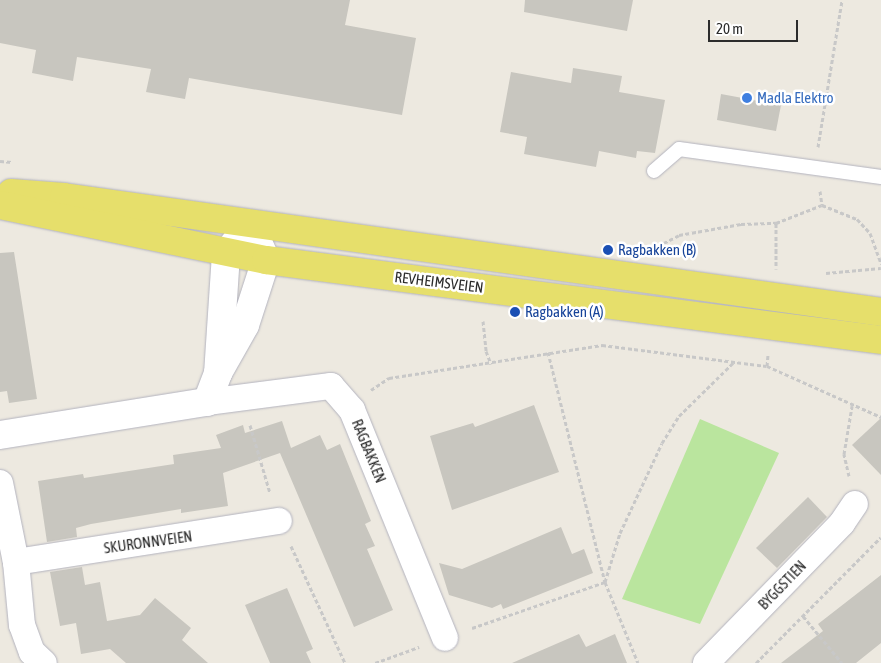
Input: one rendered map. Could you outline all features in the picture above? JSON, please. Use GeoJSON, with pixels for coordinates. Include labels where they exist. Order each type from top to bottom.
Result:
{"type":"FeatureCollection","features":[{"type":"Feature","properties":{"kind":"main road","name":"REVHEIMSVEIEN"},"geometry":{"type":"LineString","coordinates":[[0,192],[64,197],[881,312]]}},
{"type":"Feature","properties":{"kind":"main road","name":"REVHEIMSVEIEN"},"geometry":{"type":"LineString","coordinates":[[0,205],[226,254],[881,340]]}},
{"type":"Feature","properties":{"kind":"street"},"geometry":{"type":"LineString","coordinates":[[207,402],[218,373],[245,325],[266,260],[250,224],[226,254],[218,373]]}},
{"type":"Feature","properties":{"kind":"street","name":"RAGBAKKEN"},"geometry":{"type":"LineString","coordinates":[[0,435],[207,402],[332,386],[349,404],[446,638]]}},
{"type":"Feature","properties":{"kind":"street"},"geometry":{"type":"LineString","coordinates":[[0,483],[16,562],[22,625],[32,652],[44,663]]}},
{"type":"Feature","properties":{"kind":"street","name":"BYGGSTIEN"},"geometry":{"type":"LineString","coordinates":[[706,663],[842,523],[855,504]]}},
{"type":"Feature","properties":{"kind":"street","name":"SKURONNVEIEN"},"geometry":{"type":"LineString","coordinates":[[16,562],[279,521]]}},
{"type":"Feature","properties":{"kind":"lane"},"geometry":{"type":"LineString","coordinates":[[654,170],[679,149],[816,166],[881,177]]}},
{"type":"Feature","properties":{"kind":"path"},"geometry":{"type":"LineString","coordinates":[[822,205],[816,166],[842,0]]}},
{"type":"Feature","properties":{"kind":"path"},"geometry":{"type":"LineString","coordinates":[[651,250],[679,235],[741,224],[776,222],[822,205],[857,218],[870,233],[881,264]]}},
{"type":"Feature","properties":{"kind":"path"},"geometry":{"type":"LineString","coordinates":[[776,222],[776,269]]}},
{"type":"Feature","properties":{"kind":"path"},"geometry":{"type":"LineString","coordinates":[[483,321],[484,344],[492,364]]}},
{"type":"Feature","properties":{"kind":"path"},"geometry":{"type":"LineString","coordinates":[[349,404],[389,378],[492,364],[548,352],[602,345],[766,366],[852,406],[881,417]]}},
{"type":"Feature","properties":{"kind":"path"},"geometry":{"type":"LineString","coordinates":[[548,352],[605,582],[638,663]]}},
{"type":"Feature","properties":{"kind":"path"},"geometry":{"type":"LineString","coordinates":[[605,582],[620,533],[662,443],[679,416],[734,362]]}},
{"type":"Feature","properties":{"kind":"path"},"geometry":{"type":"LineString","coordinates":[[852,406],[844,454],[855,504]]}},
{"type":"Feature","properties":{"kind":"path"},"geometry":{"type":"LineString","coordinates":[[756,663],[881,537]]}},
{"type":"Feature","properties":{"kind":"path"},"geometry":{"type":"LineString","coordinates":[[375,663],[605,582]]}},
{"type":"Feature","properties":{"kind":"path"},"geometry":{"type":"LineString","coordinates":[[803,616],[842,663]]}},
{"type":"Feature","properties":{"kind":"green space"},"geometry":{"type":"Polygon","coordinates":[[[700,419],[779,453],[700,624],[622,599],[700,419]]]}},
{"type":"Feature","properties":{"kind":"building"},"geometry":{"type":"Polygon","coordinates":[[[0,0],[350,0],[345,25],[416,38],[402,115],[189,78],[185,99],[146,92],[151,69],[77,57],[73,81],[32,73],[36,50],[0,43],[0,0]]]}},
{"type":"Feature","properties":{"kind":"building"},"geometry":{"type":"Polygon","coordinates":[[[525,0],[633,0],[627,31],[524,12],[525,0]]]}},
{"type":"Feature","properties":{"kind":"building"},"geometry":{"type":"Polygon","coordinates":[[[573,68],[622,76],[619,92],[665,100],[655,153],[637,151],[636,158],[599,151],[596,167],[524,154],[527,137],[500,132],[511,72],[571,83],[573,68]]]}},
{"type":"Feature","properties":{"kind":"building"},"geometry":{"type":"Polygon","coordinates":[[[721,94],[781,105],[776,131],[717,120],[721,94]]]}},
{"type":"Feature","properties":{"kind":"building"},"geometry":{"type":"Polygon","coordinates":[[[14,252],[37,399],[9,403],[7,391],[0,392],[0,253],[14,252]]]}},
{"type":"Feature","properties":{"kind":"building"},"geometry":{"type":"Polygon","coordinates":[[[534,405],[559,472],[452,510],[430,436],[473,423],[475,427],[534,405]]]}},
{"type":"Feature","properties":{"kind":"building"},"geometry":{"type":"Polygon","coordinates":[[[881,418],[881,475],[852,445],[881,418]]]}},
{"type":"Feature","properties":{"kind":"building"},"geometry":{"type":"Polygon","coordinates":[[[282,421],[291,448],[320,435],[327,450],[340,444],[371,521],[365,524],[375,546],[367,549],[393,610],[354,627],[280,453],[223,473],[228,506],[181,513],[181,509],[91,524],[76,528],[77,537],[47,542],[38,481],[83,474],[84,478],[174,464],[173,455],[221,448],[216,435],[243,425],[245,433],[282,421]]]}},
{"type":"Feature","properties":{"kind":"building"},"geometry":{"type":"Polygon","coordinates":[[[808,497],[827,517],[777,568],[756,548],[808,497]]]}},
{"type":"Feature","properties":{"kind":"building"},"geometry":{"type":"Polygon","coordinates":[[[561,527],[572,554],[584,549],[593,573],[503,609],[501,604],[492,608],[449,595],[439,563],[462,569],[561,527]]]}},
{"type":"Feature","properties":{"kind":"building"},"geometry":{"type":"Polygon","coordinates":[[[82,567],[85,585],[100,582],[107,621],[140,615],[155,598],[191,628],[182,640],[208,663],[126,663],[110,649],[81,654],[76,623],[60,626],[50,572],[82,567]]]}},
{"type":"Feature","properties":{"kind":"building"},"geometry":{"type":"Polygon","coordinates":[[[881,575],[881,643],[856,663],[781,663],[823,631],[818,624],[881,575]]]}},
{"type":"Feature","properties":{"kind":"building"},"geometry":{"type":"Polygon","coordinates":[[[287,588],[313,649],[306,652],[311,663],[270,663],[245,605],[287,588]]]}},
{"type":"Feature","properties":{"kind":"building"},"geometry":{"type":"Polygon","coordinates":[[[579,634],[586,647],[615,634],[627,663],[512,663],[579,634]]]}},
{"type":"Feature","properties":{"kind":"place","name":"Madla Elektro"},"geometry":{"type":"Point","coordinates":[747,98]}},
{"type":"Feature","properties":{"kind":"place","name":"Ragbakken (B)"},"geometry":{"type":"Point","coordinates":[608,250]}},
{"type":"Feature","properties":{"kind":"place","name":"Ragbakken (A)"},"geometry":{"type":"Point","coordinates":[515,312]}}]}
